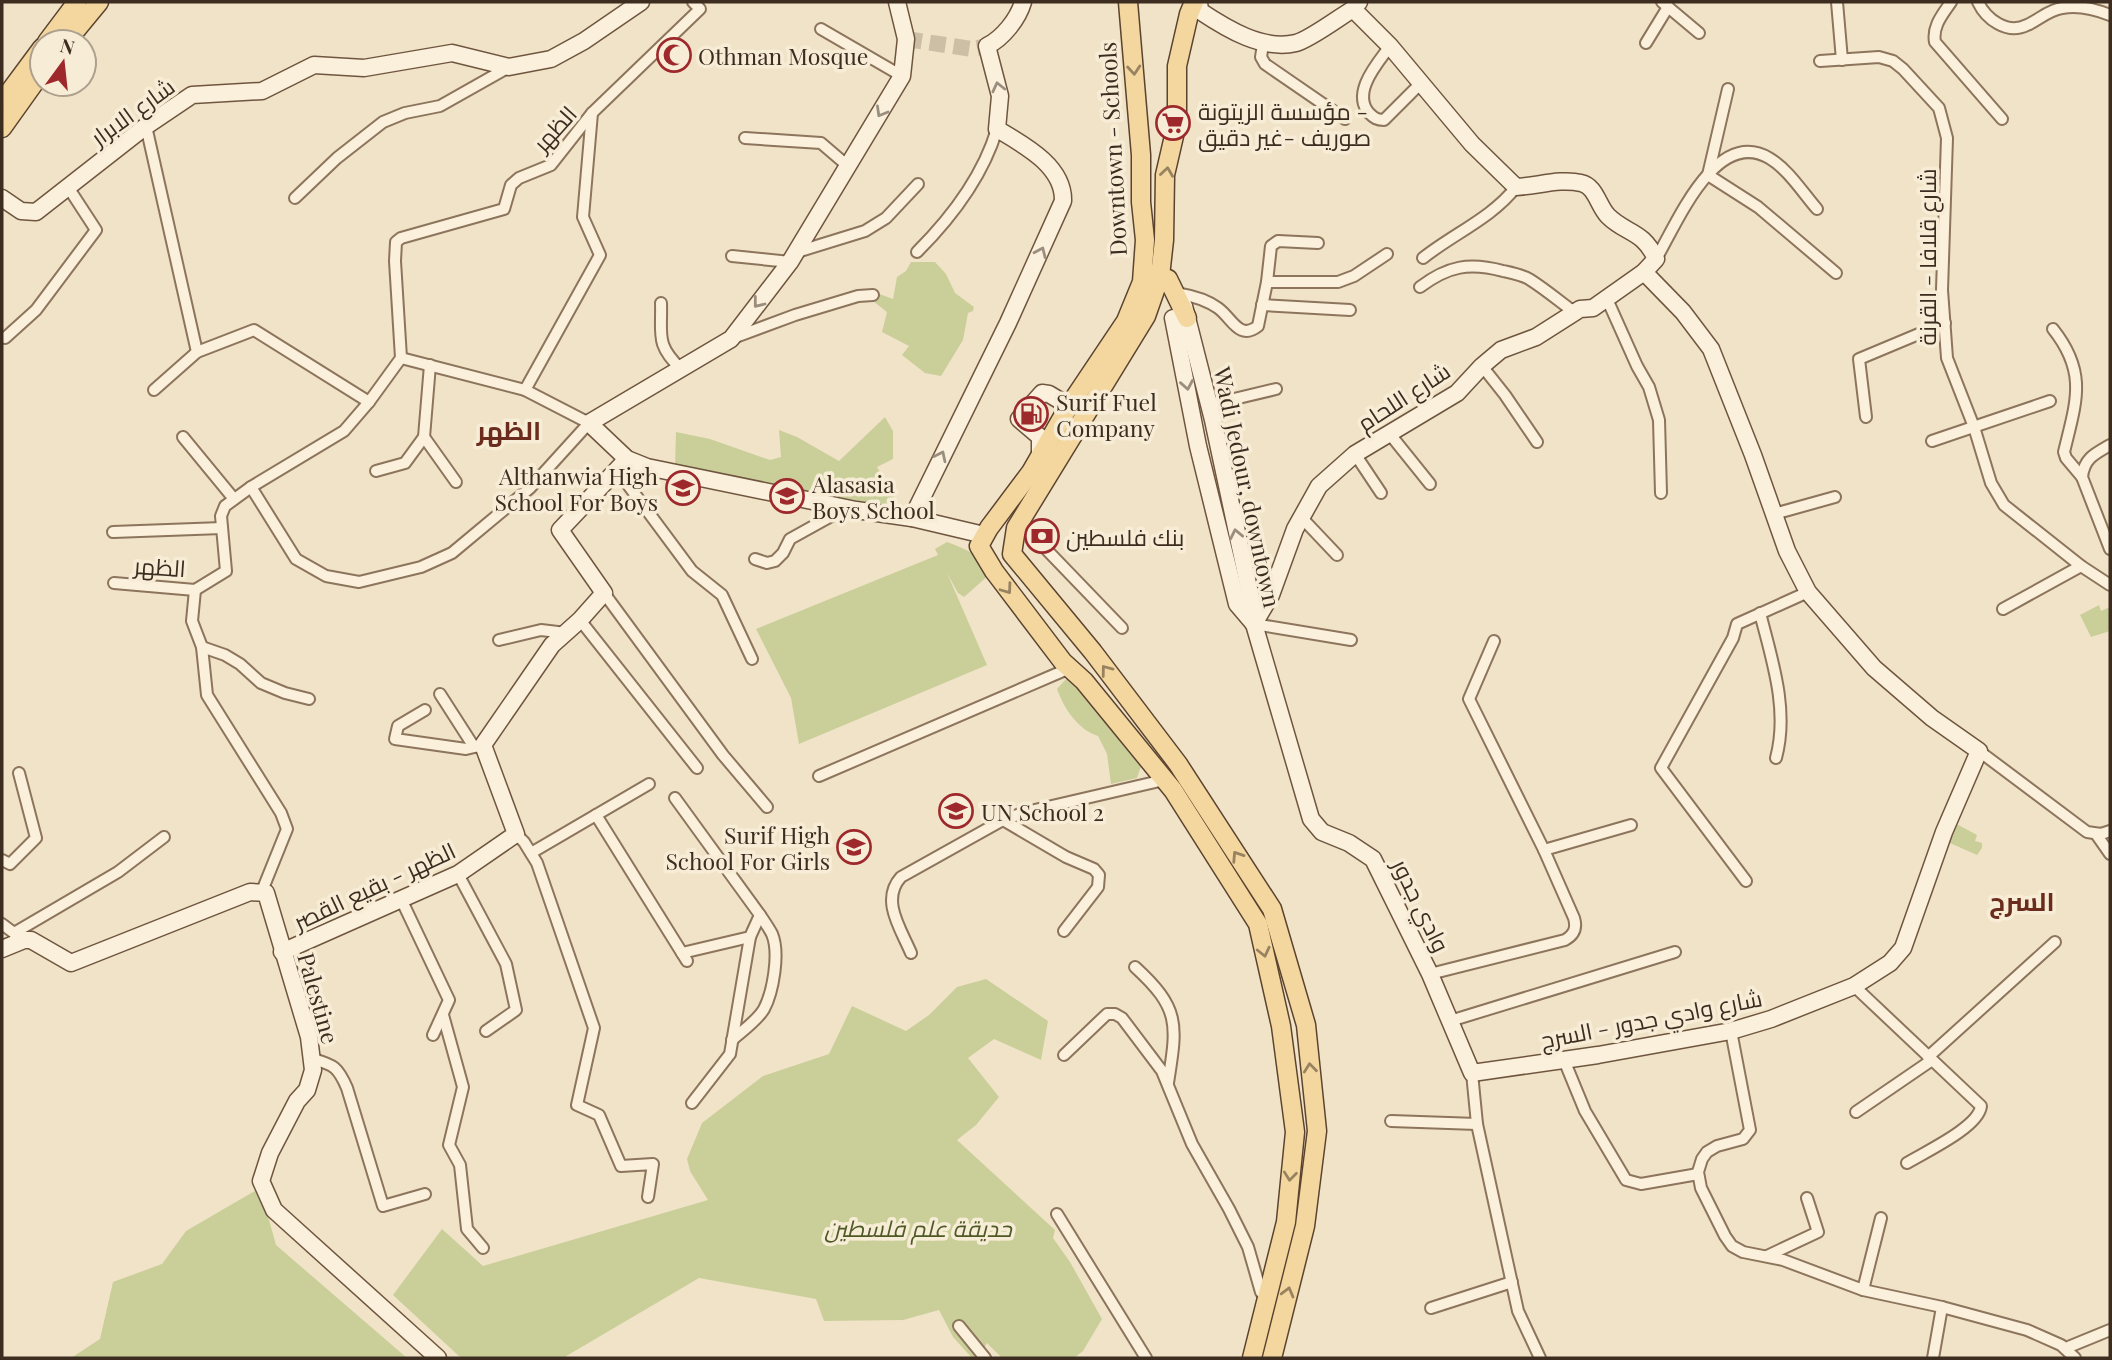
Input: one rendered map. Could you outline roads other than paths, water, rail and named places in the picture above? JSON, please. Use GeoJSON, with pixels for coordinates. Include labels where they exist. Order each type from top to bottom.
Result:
{"type":"FeatureCollection","features":[{"type":"Feature","properties":{"kind":"main road"},"geometry":{"type":"LineString","coordinates":[[58,28],[77,2]]}},
{"type":"Feature","properties":{"kind":"main road"},"geometry":{"type":"LineString","coordinates":[[78,28],[99,2]]}},
{"type":"Feature","properties":{"kind":"main road"},"geometry":{"type":"LineString","coordinates":[[509,67],[551,59],[584,41],[641,2]]}},
{"type":"Feature","properties":{"kind":"main road"},"geometry":{"type":"LineString","coordinates":[[897,2],[906,39],[902,76],[794,257],[731,339],[589,423],[622,465],[647,467],[846,508],[912,518],[984,535]]}},
{"type":"Feature","properties":{"kind":"main road"},"geometry":{"type":"LineString","coordinates":[[912,518],[1009,323],[1063,201],[1062,185],[1056,173],[1024,146],[997,130],[1000,96],[987,46],[997,40],[1016,17],[1023,2]]}},
{"type":"Feature","properties":{"kind":"main road","name":"Downtown - Schools"},"geometry":{"type":"LineString","coordinates":[[984,535],[1031,472],[1069,406],[1150,284],[1143,223],[1141,155],[1128,2]]}},
{"type":"Feature","properties":{"kind":"main road"},"geometry":{"type":"LineString","coordinates":[[1197,2],[1200,10],[1211,18],[1262,44],[1298,43],[1356,5],[1472,144],[1516,187],[1573,181],[1586,184],[1607,216],[1642,238],[1656,259]]}},
{"type":"Feature","properties":{"kind":"main road"},"geometry":{"type":"LineString","coordinates":[[1178,310],[1164,233],[1165,175],[1177,123],[1177,66],[1186,29],[1197,2]]}},
{"type":"Feature","properties":{"kind":"main road"},"geometry":{"type":"LineString","coordinates":[[1186,29],[1197,21],[1211,18]]}},
{"type":"Feature","properties":{"kind":"main road","name":"شارع الابرار"},"geometry":{"type":"LineString","coordinates":[[2,198],[21,211],[36,212],[146,126],[192,95],[262,91],[314,65],[364,68],[452,53],[509,67]]}},
{"type":"Feature","properties":{"kind":"main road"},"geometry":{"type":"LineString","coordinates":[[4,94],[28,65]]}},
{"type":"Feature","properties":{"kind":"main road"},"geometry":{"type":"LineString","coordinates":[[2,128],[28,92]]}},
{"type":"Feature","properties":{"kind":"main road"},"geometry":{"type":"LineString","coordinates":[[1143,223],[1149,232],[1155,235],[1164,233]]}},
{"type":"Feature","properties":{"kind":"main road"},"geometry":{"type":"LineString","coordinates":[[984,535],[990,547],[1002,550],[1079,429],[1146,316],[1150,284],[1164,233]]}},
{"type":"Feature","properties":{"kind":"main road","name":"شارع اللحام"},"geometry":{"type":"LineString","coordinates":[[1254,624],[1271,595],[1294,528],[1319,486],[1355,454],[1457,393],[1482,366],[1501,351],[1536,337],[1574,312],[1592,308],[1644,272],[1656,259]]}},
{"type":"Feature","properties":{"kind":"main road"},"geometry":{"type":"LineString","coordinates":[[1644,272],[1683,312],[1711,349],[1787,551],[1808,592],[1874,668],[1932,718],[1979,751]]}},
{"type":"Feature","properties":{"kind":"main road"},"geometry":{"type":"LineString","coordinates":[[1150,284],[1160,299],[1178,310]]}},
{"type":"Feature","properties":{"kind":"main road","name":"Wadi Jedour, downtown"},"geometry":{"type":"LineString","coordinates":[[1178,310],[1209,405],[1254,612],[1254,624]]}},
{"type":"Feature","properties":{"kind":"main road","name":"Wadi Jedour, downtown"},"geometry":{"type":"LineString","coordinates":[[1178,310],[1198,446],[1237,604],[1254,624]]}},
{"type":"Feature","properties":{"kind":"main road"},"geometry":{"type":"LineString","coordinates":[[1040,457],[1040,437],[1022,421],[1038,395],[1045,393],[1069,406],[1077,413],[1079,429]]}},
{"type":"Feature","properties":{"kind":"main road"},"geometry":{"type":"LineString","coordinates":[[516,834],[478,746],[551,645],[580,620],[604,593],[561,530],[622,465]]}},
{"type":"Feature","properties":{"kind":"main road"},"geometry":{"type":"LineString","coordinates":[[1018,525],[1012,549],[1013,558],[1093,652],[1178,764],[1272,909],[1306,1025],[1317,1131],[1305,1226],[1272,1358]]}},
{"type":"Feature","properties":{"kind":"main road"},"geometry":{"type":"LineString","coordinates":[[984,535],[979,546],[986,561],[1028,617],[1084,681],[1180,801],[1258,924],[1281,1026],[1295,1132],[1286,1222],[1252,1358]]}},
{"type":"Feature","properties":{"kind":"main road","name":"وادي جدور"},"geometry":{"type":"LineString","coordinates":[[1254,624],[1311,819],[1322,832],[1349,843],[1373,859],[1430,974],[1472,1073]]}},
{"type":"Feature","properties":{"kind":"main road","name":"شارع وادي جدور - السرج"},"geometry":{"type":"LineString","coordinates":[[1472,1073],[1731,1031],[1771,1019],[1854,986],[1890,963],[1903,948],[1944,832],[1979,751]]}},
{"type":"Feature","properties":{"kind":"main road","name":"الظهر - بقيع القصر"},"geometry":{"type":"LineString","coordinates":[[282,952],[458,874],[516,834]]}},
{"type":"Feature","properties":{"kind":"main road"},"geometry":{"type":"LineString","coordinates":[[2,949],[19,936],[32,940],[71,963],[250,892],[262,891]]}},
{"type":"Feature","properties":{"kind":"main road","name":"Palestine"},"geometry":{"type":"LineString","coordinates":[[262,891],[268,895],[313,1059],[312,1076],[307,1090],[297,1101],[270,1153],[261,1181],[274,1210],[438,1358]]}},
{"type":"Feature","properties":{"kind":"street"},"geometry":{"type":"LineString","coordinates":[[592,113],[700,9],[692,2]]}},
{"type":"Feature","properties":{"kind":"street"},"geometry":{"type":"LineString","coordinates":[[1837,2],[1842,60]]}},
{"type":"Feature","properties":{"kind":"street"},"geometry":{"type":"LineString","coordinates":[[1951,2],[1937,23],[1935,42],[2002,120]]}},
{"type":"Feature","properties":{"kind":"street"},"geometry":{"type":"LineString","coordinates":[[1978,2],[1993,21],[2013,28],[2025,26],[2045,13],[2062,8],[2088,8],[2110,15]]}},
{"type":"Feature","properties":{"kind":"street"},"geometry":{"type":"LineString","coordinates":[[1646,43],[1665,4],[1699,33]]}},
{"type":"Feature","properties":{"kind":"street"},"geometry":{"type":"LineString","coordinates":[[821,30],[902,76]]}},
{"type":"Feature","properties":{"kind":"street"},"geometry":{"type":"LineString","coordinates":[[1262,44],[1261,57],[1265,64],[1345,119]]}},
{"type":"Feature","properties":{"kind":"street"},"geometry":{"type":"LineString","coordinates":[[1390,46],[1364,88],[1363,100],[1372,116],[1384,120],[1421,83]]}},
{"type":"Feature","properties":{"kind":"street","name":"شارع قلافا - القرنة"},"geometry":{"type":"LineString","coordinates":[[1820,61],[1879,57],[1893,61],[1939,108],[1947,137],[1942,277],[1947,358],[1974,427],[1991,483],[2004,505],[2081,566],[2110,585]]}},
{"type":"Feature","properties":{"kind":"street"},"geometry":{"type":"LineString","coordinates":[[295,198],[337,158],[383,122],[405,113],[440,106],[509,67]]}},
{"type":"Feature","properties":{"kind":"street"},"geometry":{"type":"LineString","coordinates":[[1707,175],[1728,89]]}},
{"type":"Feature","properties":{"kind":"street","name":"الظهر"},"geometry":{"type":"LineString","coordinates":[[401,358],[396,242],[401,238],[504,209],[511,186],[519,178],[551,164],[592,113]]}},
{"type":"Feature","properties":{"kind":"street","name":"الظهر"},"geometry":{"type":"LineString","coordinates":[[524,390],[600,255],[583,217],[592,113]]}},
{"type":"Feature","properties":{"kind":"street"},"geometry":{"type":"LineString","coordinates":[[146,126],[197,352]]}},
{"type":"Feature","properties":{"kind":"street"},"geometry":{"type":"LineString","coordinates":[[917,251],[942,226],[977,177],[997,130]]}},
{"type":"Feature","properties":{"kind":"street"},"geometry":{"type":"LineString","coordinates":[[745,138],[821,144],[849,167]]}},
{"type":"Feature","properties":{"kind":"street"},"geometry":{"type":"LineString","coordinates":[[1656,259],[1707,175],[1719,161],[1733,154],[1758,153],[1778,166],[1818,209]]}},
{"type":"Feature","properties":{"kind":"street"},"geometry":{"type":"LineString","coordinates":[[1707,175],[1758,207],[1836,273]]}},
{"type":"Feature","properties":{"kind":"street"},"geometry":{"type":"LineString","coordinates":[[732,256],[794,257],[865,231],[886,218],[918,184]]}},
{"type":"Feature","properties":{"kind":"street"},"geometry":{"type":"LineString","coordinates":[[5,338],[36,310],[96,230],[68,187]]}},
{"type":"Feature","properties":{"kind":"street"},"geometry":{"type":"LineString","coordinates":[[1423,258],[1479,220],[1507,198],[1516,187]]}},
{"type":"Feature","properties":{"kind":"street"},"geometry":{"type":"LineString","coordinates":[[1178,310],[1192,296],[1216,307],[1242,331],[1251,330],[1258,326],[1267,282],[1269,251],[1273,243],[1318,243]]}},
{"type":"Feature","properties":{"kind":"street"},"geometry":{"type":"LineString","coordinates":[[1267,282],[1338,282],[1352,277],[1387,254]]}},
{"type":"Feature","properties":{"kind":"street"},"geometry":{"type":"LineString","coordinates":[[1420,287],[1440,274],[1455,269],[1470,265],[1489,267],[1527,278],[1574,312]]}},
{"type":"Feature","properties":{"kind":"street"},"geometry":{"type":"LineString","coordinates":[[731,339],[795,315],[858,296],[873,295]]}},
{"type":"Feature","properties":{"kind":"street"},"geometry":{"type":"LineString","coordinates":[[1607,299],[1649,387],[1659,420],[1661,493]]}},
{"type":"Feature","properties":{"kind":"street"},"geometry":{"type":"LineString","coordinates":[[661,303],[659,333],[667,355],[681,369]]}},
{"type":"Feature","properties":{"kind":"street"},"geometry":{"type":"LineString","coordinates":[[1262,305],[1350,310]]}},
{"type":"Feature","properties":{"kind":"street"},"geometry":{"type":"LineString","coordinates":[[1866,417],[1859,359],[1945,323]]}},
{"type":"Feature","properties":{"kind":"street"},"geometry":{"type":"LineString","coordinates":[[2053,329],[2068,352],[2077,381],[2078,394],[2064,452],[2082,477],[2110,549]]}},
{"type":"Feature","properties":{"kind":"street"},"geometry":{"type":"LineString","coordinates":[[154,390],[197,352],[254,330],[369,402]]}},
{"type":"Feature","properties":{"kind":"street"},"geometry":{"type":"LineString","coordinates":[[183,437],[234,499],[251,487],[344,431],[401,358],[524,390],[589,423],[530,488],[452,553],[421,566],[359,582],[326,576],[296,559],[251,487]]}},
{"type":"Feature","properties":{"kind":"street"},"geometry":{"type":"LineString","coordinates":[[376,471],[405,463],[424,437],[430,365]]}},
{"type":"Feature","properties":{"kind":"street"},"geometry":{"type":"LineString","coordinates":[[1482,366],[1506,395],[1537,442]]}},
{"type":"Feature","properties":{"kind":"street"},"geometry":{"type":"LineString","coordinates":[[1209,405],[1276,389]]}},
{"type":"Feature","properties":{"kind":"street"},"geometry":{"type":"LineString","coordinates":[[1932,441],[2050,401]]}},
{"type":"Feature","properties":{"kind":"street"},"geometry":{"type":"LineString","coordinates":[[1389,433],[1430,484]]}},
{"type":"Feature","properties":{"kind":"street"},"geometry":{"type":"LineString","coordinates":[[424,437],[456,482]]}},
{"type":"Feature","properties":{"kind":"street"},"geometry":{"type":"LineString","coordinates":[[2082,477],[2089,458],[2110,445]]}},
{"type":"Feature","properties":{"kind":"street"},"geometry":{"type":"LineString","coordinates":[[1355,454],[1381,494]]}},
{"type":"Feature","properties":{"kind":"street"},"geometry":{"type":"LineString","coordinates":[[622,465],[692,571],[722,594],[752,659]]}},
{"type":"Feature","properties":{"kind":"street"},"geometry":{"type":"LineString","coordinates":[[1774,514],[1835,497]]}},
{"type":"Feature","properties":{"kind":"street","name":"الظهر"},"geometry":{"type":"LineString","coordinates":[[114,583],[195,590],[226,571],[221,516],[225,506],[234,499]]}},
{"type":"Feature","properties":{"kind":"street"},"geometry":{"type":"LineString","coordinates":[[755,559],[767,563],[775,561],[783,553],[790,538],[846,508]]}},
{"type":"Feature","properties":{"kind":"street"},"geometry":{"type":"LineString","coordinates":[[1301,517],[1337,555]]}},
{"type":"Feature","properties":{"kind":"street"},"geometry":{"type":"LineString","coordinates":[[1018,525],[1122,628]]}},
{"type":"Feature","properties":{"kind":"street"},"geometry":{"type":"LineString","coordinates":[[113,532],[222,528]]}},
{"type":"Feature","properties":{"kind":"street"},"geometry":{"type":"LineString","coordinates":[[2003,609],[2081,566]]}},
{"type":"Feature","properties":{"kind":"street"},"geometry":{"type":"LineString","coordinates":[[195,590],[192,621],[202,647],[207,695],[281,813],[287,829],[262,891]]}},
{"type":"Feature","properties":{"kind":"street"},"geometry":{"type":"LineString","coordinates":[[1746,881],[1661,768],[1733,638],[1737,624],[1808,592]]}},
{"type":"Feature","properties":{"kind":"street"},"geometry":{"type":"LineString","coordinates":[[604,593],[723,755],[767,807]]}},
{"type":"Feature","properties":{"kind":"street"},"geometry":{"type":"LineString","coordinates":[[1760,613],[1772,662],[1782,723],[1776,758]]}},
{"type":"Feature","properties":{"kind":"street"},"geometry":{"type":"LineString","coordinates":[[580,620],[697,768]]}},
{"type":"Feature","properties":{"kind":"street"},"geometry":{"type":"LineString","coordinates":[[1254,624],[1351,640]]}},
{"type":"Feature","properties":{"kind":"street"},"geometry":{"type":"LineString","coordinates":[[499,640],[537,630],[566,633]]}},
{"type":"Feature","properties":{"kind":"street"},"geometry":{"type":"LineString","coordinates":[[1430,974],[1565,940],[1571,936],[1576,926],[1544,850],[1469,699],[1494,642]]}},
{"type":"Feature","properties":{"kind":"street"},"geometry":{"type":"LineString","coordinates":[[202,647],[225,655],[261,682],[285,693],[309,699]]}},
{"type":"Feature","properties":{"kind":"street"},"geometry":{"type":"LineString","coordinates":[[819,776],[1070,668]]}},
{"type":"Feature","properties":{"kind":"street"},"geometry":{"type":"LineString","coordinates":[[425,710],[398,726],[395,739],[466,749],[478,746],[440,694]]}},
{"type":"Feature","properties":{"kind":"street"},"geometry":{"type":"LineString","coordinates":[[1979,751],[2083,829],[2096,834],[2110,831]]}},
{"type":"Feature","properties":{"kind":"street"},"geometry":{"type":"LineString","coordinates":[[2,860],[10,864],[36,838],[19,773]]}},
{"type":"Feature","properties":{"kind":"street"},"geometry":{"type":"LineString","coordinates":[[911,953],[891,905],[895,883],[905,874],[1003,820],[1026,812],[1164,780]]}},
{"type":"Feature","properties":{"kind":"street"},"geometry":{"type":"LineString","coordinates":[[531,853],[649,784]]}},
{"type":"Feature","properties":{"kind":"street"},"geometry":{"type":"LineString","coordinates":[[675,798],[772,934],[776,954],[772,983],[763,1010],[732,1040]]}},
{"type":"Feature","properties":{"kind":"street"},"geometry":{"type":"LineString","coordinates":[[596,815],[684,957],[750,937]]}},
{"type":"Feature","properties":{"kind":"street"},"geometry":{"type":"LineString","coordinates":[[1003,820],[1098,873],[1098,887],[1064,931]]}},
{"type":"Feature","properties":{"kind":"street"},"geometry":{"type":"LineString","coordinates":[[1544,850],[1631,825]]}},
{"type":"Feature","properties":{"kind":"street"},"geometry":{"type":"LineString","coordinates":[[516,834],[537,863],[594,1028],[577,1105],[600,1115],[621,1166],[653,1164],[648,1197]]}},
{"type":"Feature","properties":{"kind":"street"},"geometry":{"type":"LineString","coordinates":[[2096,834],[2110,854]]}},
{"type":"Feature","properties":{"kind":"street"},"geometry":{"type":"LineString","coordinates":[[2,923],[19,936],[118,872],[164,837]]}},
{"type":"Feature","properties":{"kind":"street"},"geometry":{"type":"LineString","coordinates":[[458,874],[506,964],[516,1010],[486,1031]]}},
{"type":"Feature","properties":{"kind":"street"},"geometry":{"type":"LineString","coordinates":[[401,899],[449,1000],[433,1035]]}},
{"type":"Feature","properties":{"kind":"street"},"geometry":{"type":"LineString","coordinates":[[692,1103],[730,1054],[750,937],[760,915]]}},
{"type":"Feature","properties":{"kind":"street"},"geometry":{"type":"LineString","coordinates":[[1856,1112],[1930,1059],[2055,942]]}},
{"type":"Feature","properties":{"kind":"street"},"geometry":{"type":"LineString","coordinates":[[1450,1021],[1675,952]]}},
{"type":"Feature","properties":{"kind":"street"},"geometry":{"type":"LineString","coordinates":[[1135,967],[1157,988],[1171,1011],[1175,1036],[1168,1083]]}},
{"type":"Feature","properties":{"kind":"street"},"geometry":{"type":"LineString","coordinates":[[1854,986],[1979,1102],[1982,1109],[1967,1126],[1907,1163]]}},
{"type":"Feature","properties":{"kind":"street"},"geometry":{"type":"LineString","coordinates":[[1065,1055],[1107,1014],[1122,1018],[1154,1059],[1168,1083],[1185,1130],[1248,1247],[1261,1292],[1267,1300]]}},
{"type":"Feature","properties":{"kind":"street"},"geometry":{"type":"LineString","coordinates":[[443,1015],[463,1087],[449,1145],[460,1165],[467,1229],[483,1248]]}},
{"type":"Feature","properties":{"kind":"street"},"geometry":{"type":"LineString","coordinates":[[1731,1031],[1750,1130],[1743,1139],[1717,1146],[1707,1152],[1698,1174],[1700,1185],[1727,1241],[1737,1250],[1783,1260],[1863,1290],[1942,1307],[2027,1330],[2066,1349],[2075,1358]]}},
{"type":"Feature","properties":{"kind":"street"},"geometry":{"type":"LineString","coordinates":[[313,1059],[331,1065],[341,1072],[383,1206],[425,1194]]}},
{"type":"Feature","properties":{"kind":"street"},"geometry":{"type":"LineString","coordinates":[[1564,1060],[1585,1111],[1626,1180],[1642,1184],[1698,1174]]}},
{"type":"Feature","properties":{"kind":"street"},"geometry":{"type":"LineString","coordinates":[[1472,1073],[1477,1124],[1511,1282],[1518,1311],[1540,1358]]}},
{"type":"Feature","properties":{"kind":"street"},"geometry":{"type":"LineString","coordinates":[[1391,1121],[1477,1124]]}},
{"type":"Feature","properties":{"kind":"street"},"geometry":{"type":"LineString","coordinates":[[1767,1256],[1818,1233],[1807,1198]]}},
{"type":"Feature","properties":{"kind":"street"},"geometry":{"type":"LineString","coordinates":[[1057,1214],[1146,1358]]}},
{"type":"Feature","properties":{"kind":"street"},"geometry":{"type":"LineString","coordinates":[[1863,1290],[1881,1218]]}},
{"type":"Feature","properties":{"kind":"street"},"geometry":{"type":"LineString","coordinates":[[1431,1308],[1511,1282]]}},
{"type":"Feature","properties":{"kind":"street"},"geometry":{"type":"LineString","coordinates":[[1933,1358],[1942,1307]]}},
{"type":"Feature","properties":{"kind":"street"},"geometry":{"type":"LineString","coordinates":[[959,1326],[985,1358]]}},
{"type":"Feature","properties":{"kind":"street"},"geometry":{"type":"LineString","coordinates":[[2066,1349],[2110,1330]]}},
{"type":"Feature","properties":{"kind":"tunnel"},"geometry":{"type":"LineString","coordinates":[[906,39],[972,49],[987,46]]}},
{"type":"Feature","properties":{"kind":"place","name":"Othman Mosque"},"geometry":{"type":"Point","coordinates":[674,55]}},
{"type":"Feature","properties":{"kind":"place","name":"مؤسسة الزيتونة - صوريف -غير دقيق"},"geometry":{"type":"Point","coordinates":[1173,123]}},
{"type":"Feature","properties":{"kind":"place","name":"Surif Fuel Company"},"geometry":{"type":"Point","coordinates":[1031,414]}},
{"type":"Feature","properties":{"kind":"place","name":"Althanwia High School For Boys"},"geometry":{"type":"Point","coordinates":[683,488]}},
{"type":"Feature","properties":{"kind":"place","name":"Alasasia Boys School"},"geometry":{"type":"Point","coordinates":[787,496]}},
{"type":"Feature","properties":{"kind":"place","name":"بنك فلسطين"},"geometry":{"type":"Point","coordinates":[1042,536]}},
{"type":"Feature","properties":{"kind":"place","name":"UN School 2"},"geometry":{"type":"Point","coordinates":[956,811]}},
{"type":"Feature","properties":{"kind":"place","name":"Surif High School For Girls"},"geometry":{"type":"Point","coordinates":[854,847]}},
{"type":"Feature","properties":{"kind":"district","name":"الظهر"},"geometry":{"type":"Point","coordinates":[509,429]}},
{"type":"Feature","properties":{"kind":"district","name":"السرج"},"geometry":{"type":"Point","coordinates":[2022,900]}},
{"type":"Feature","properties":{"kind":"park label","name":"حديقة علم فلسطين"},"geometry":{"type":"Point","coordinates":[918,1227]}}]}
